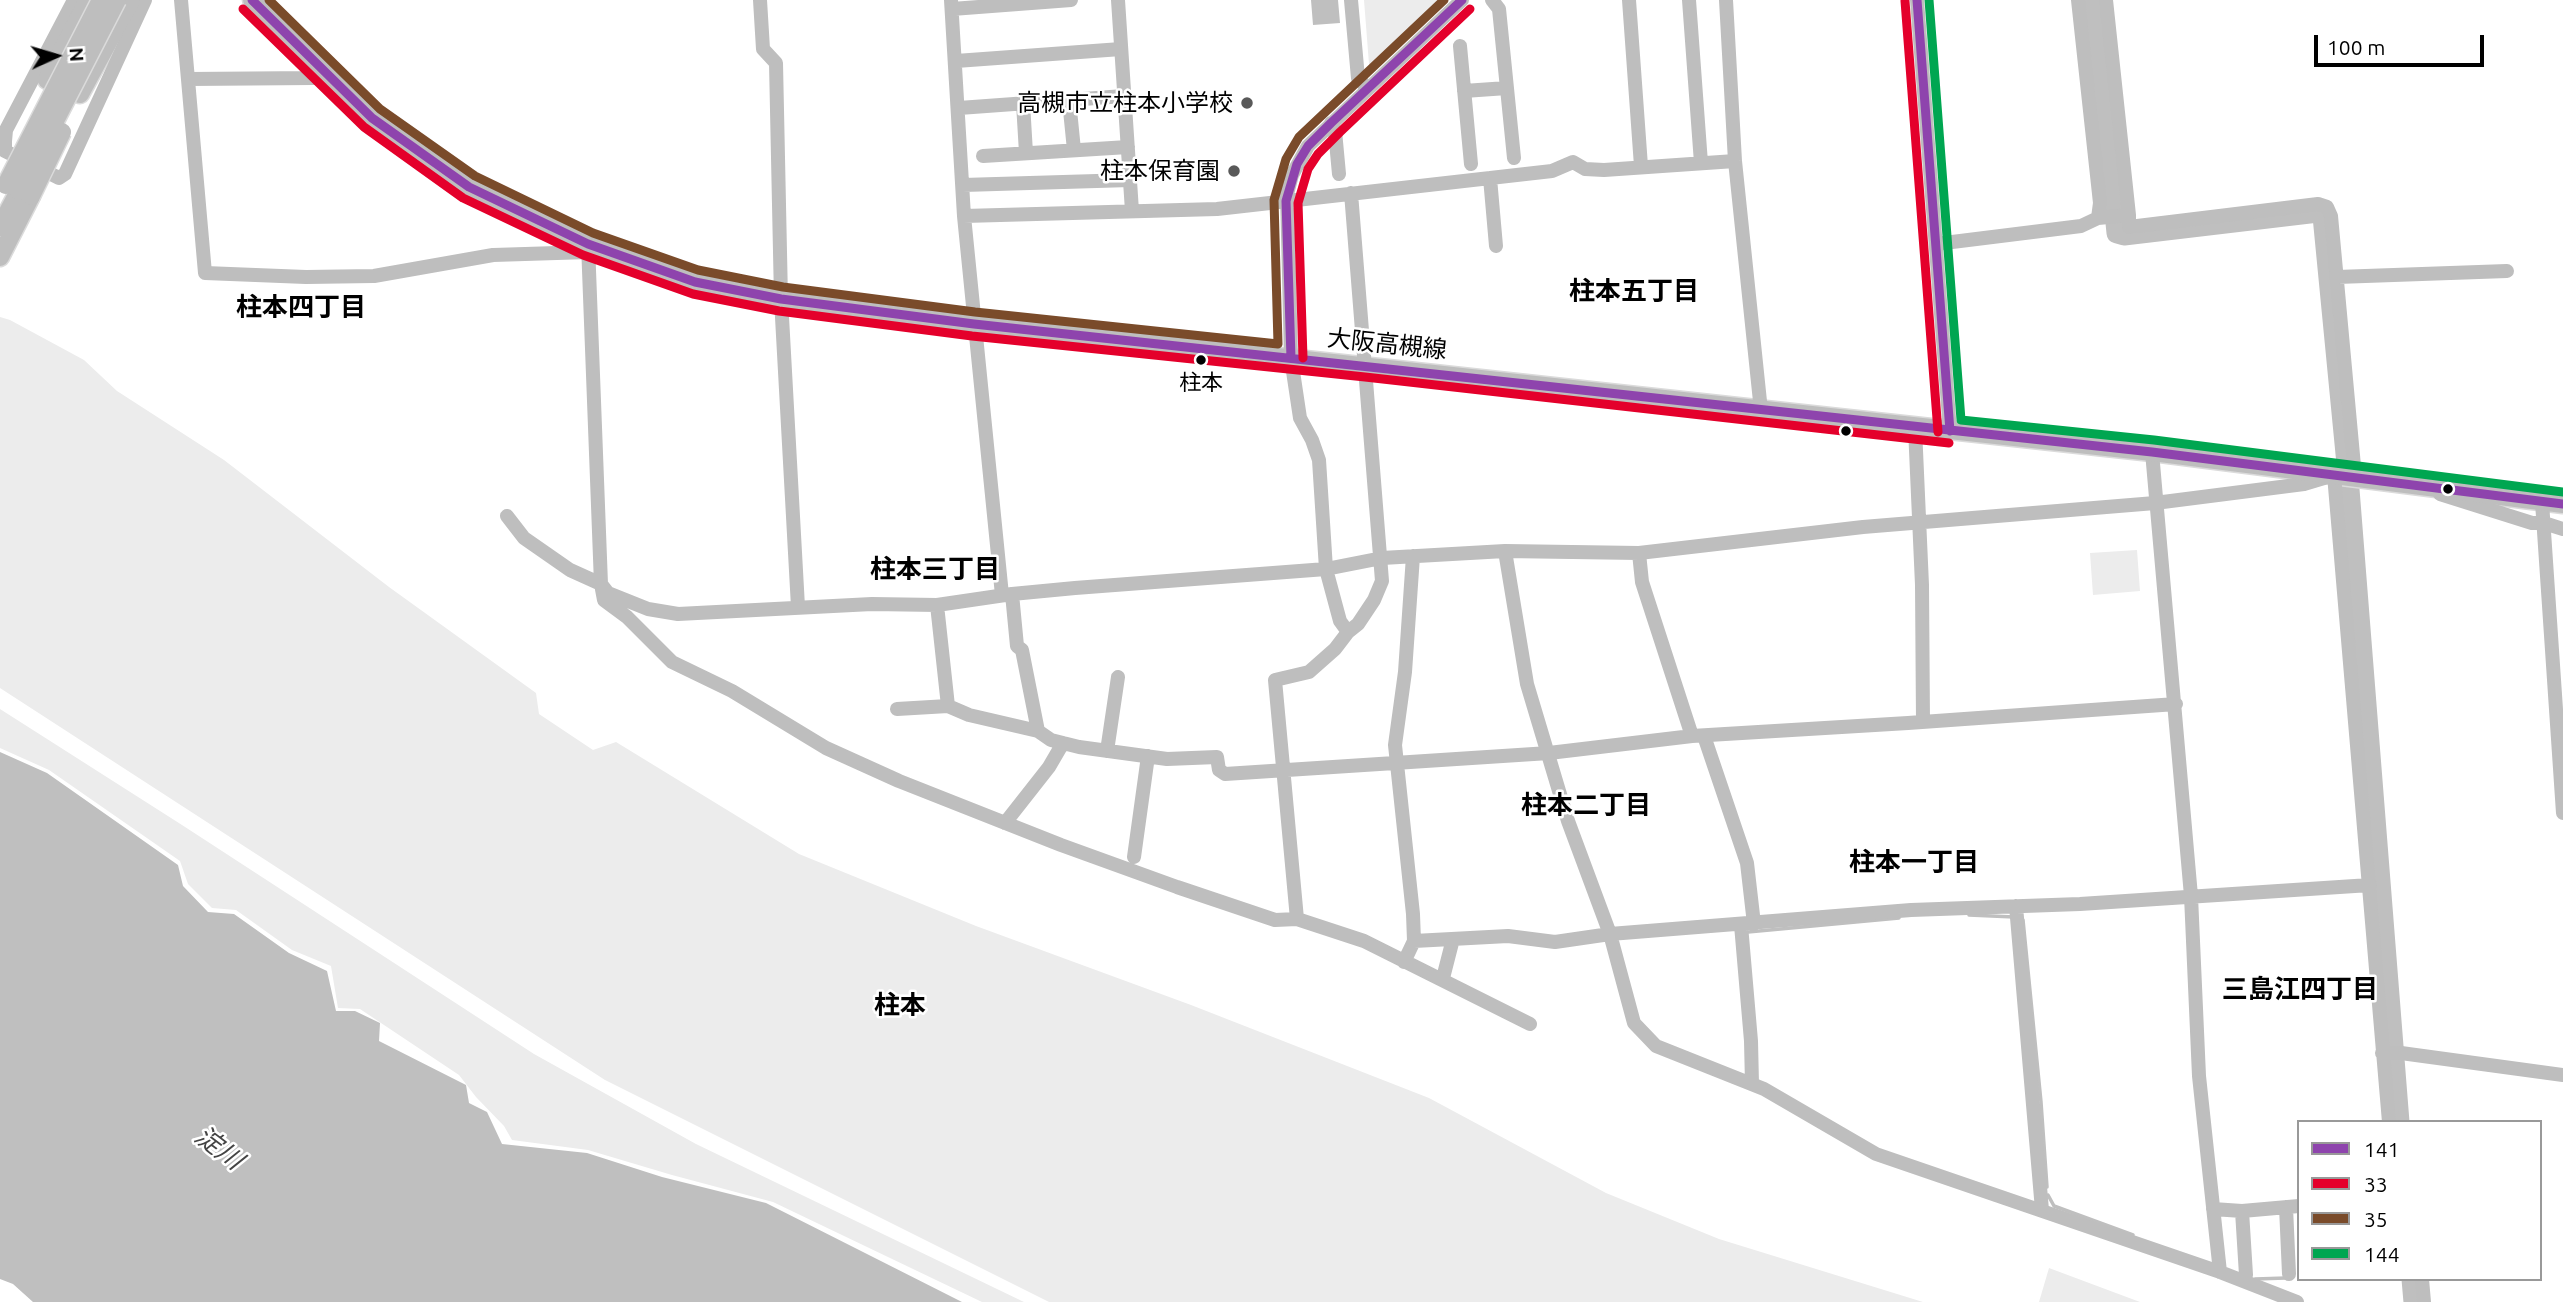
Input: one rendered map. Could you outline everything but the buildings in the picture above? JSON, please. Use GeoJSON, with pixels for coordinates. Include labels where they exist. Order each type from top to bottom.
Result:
{"type":"FeatureCollection","features":[{"type":"Feature","properties":{"kind":"main road"},"geometry":{"type":"LineString","coordinates":[[0,228],[47,80],[88,0]]}},
{"type":"Feature","properties":{"kind":"main road"},"geometry":{"type":"LineString","coordinates":[[0,257],[11,189],[101,0]]}},
{"type":"Feature","properties":{"kind":"main road"},"geometry":{"type":"LineString","coordinates":[[11,189],[117,0]]}},
{"type":"Feature","properties":{"kind":"main road"},"geometry":{"type":"LineString","coordinates":[[11,189],[80,94],[131,0]]}},
{"type":"Feature","properties":{"kind":"main road","name":"大阪高槻線"},"geometry":{"type":"LineString","coordinates":[[252,0],[372,118],[469,187],[589,248],[695,282],[781,299],[974,324],[2152,452],[2563,503]]}},
{"type":"Feature","properties":{"kind":"street"},"geometry":{"type":"LineString","coordinates":[[74,0],[6,130],[5,141],[5,151],[60,178],[65,174],[145,0]]}},
{"type":"Feature","properties":{"kind":"street"},"geometry":{"type":"LineString","coordinates":[[181,0],[205,272],[306,278],[374,276],[493,255],[589,248],[601,584],[604,600],[627,617],[671,662],[732,691],[826,748],[899,781],[1092,857],[1262,916],[1275,920],[1297,919],[1364,941],[1443,978],[1530,1024]]}},
{"type":"Feature","properties":{"kind":"street"},"geometry":{"type":"LineString","coordinates":[[761,0],[763,50],[776,63],[781,299],[798,607]]}},
{"type":"Feature","properties":{"kind":"street"},"geometry":{"type":"LineString","coordinates":[[1038,731],[1022,650],[1017,646],[1007,595],[974,324],[964,216],[951,4],[1071,0]]}},
{"type":"Feature","properties":{"kind":"street"},"geometry":{"type":"LineString","coordinates":[[1118,0],[1132,211]]}},
{"type":"Feature","properties":{"kind":"street"},"geometry":{"type":"LineString","coordinates":[[1351,0],[1357,78],[1367,88]]}},
{"type":"Feature","properties":{"kind":"street"},"geometry":{"type":"LineString","coordinates":[[1348,632],[1340,621],[1326,569],[1319,460],[1300,418],[1291,358],[1286,201],[1297,164],[1308,146],[1462,0]]}},
{"type":"Feature","properties":{"kind":"street"},"geometry":{"type":"LineString","coordinates":[[1492,0],[1499,9],[1514,158]]}},
{"type":"Feature","properties":{"kind":"street"},"geometry":{"type":"LineString","coordinates":[[1629,0],[1641,166]]}},
{"type":"Feature","properties":{"kind":"street"},"geometry":{"type":"LineString","coordinates":[[1689,0],[1701,163]]}},
{"type":"Feature","properties":{"kind":"street"},"geometry":{"type":"LineString","coordinates":[[1726,0],[1735,160],[1762,411]]}},
{"type":"Feature","properties":{"kind":"street"},"geometry":{"type":"LineString","coordinates":[[1917,0],[1950,432]]}},
{"type":"Feature","properties":{"kind":"street"},"geometry":{"type":"LineString","coordinates":[[2078,0],[2100,203],[2098,218]]}},
{"type":"Feature","properties":{"kind":"street"},"geometry":{"type":"LineString","coordinates":[[2106,0],[2129,227],[2318,204],[2327,207],[2331,216],[2355,477]]}},
{"type":"Feature","properties":{"kind":"street"},"geometry":{"type":"LineString","coordinates":[[1460,46],[1471,164]]}},
{"type":"Feature","properties":{"kind":"street"},"geometry":{"type":"LineString","coordinates":[[956,61],[1121,49]]}},
{"type":"Feature","properties":{"kind":"street"},"geometry":{"type":"LineString","coordinates":[[188,79],[313,78],[327,74]]}},
{"type":"Feature","properties":{"kind":"street"},"geometry":{"type":"LineString","coordinates":[[1464,91],[1507,88]]}},
{"type":"Feature","properties":{"kind":"street"},"geometry":{"type":"LineString","coordinates":[[959,108],[1124,96]]}},
{"type":"Feature","properties":{"kind":"street"},"geometry":{"type":"LineString","coordinates":[[1069,100],[1074,150]]}},
{"type":"Feature","properties":{"kind":"street"},"geometry":{"type":"LineString","coordinates":[[1023,103],[1026,153]]}},
{"type":"Feature","properties":{"kind":"street"},"geometry":{"type":"LineString","coordinates":[[1331,123],[1335,131],[1339,174]]}},
{"type":"Feature","properties":{"kind":"street"},"geometry":{"type":"LineString","coordinates":[[983,156],[1128,147]]}},
{"type":"Feature","properties":{"kind":"street"},"geometry":{"type":"LineString","coordinates":[[964,216],[1217,209],[1552,172],[1573,162],[1585,169],[1593,169],[1735,160]]}},
{"type":"Feature","properties":{"kind":"street"},"geometry":{"type":"LineString","coordinates":[[1490,178],[1496,246]]}},
{"type":"Feature","properties":{"kind":"street"},"geometry":{"type":"LineString","coordinates":[[963,185],[1130,180]]}},
{"type":"Feature","properties":{"kind":"street"},"geometry":{"type":"LineString","coordinates":[[1297,919],[1275,680],[1309,672],[1335,649],[1358,624],[1374,600],[1382,581],[1351,193]]}},
{"type":"Feature","properties":{"kind":"street"},"geometry":{"type":"LineString","coordinates":[[1936,244],[2081,226],[2098,218],[2129,215]]}},
{"type":"Feature","properties":{"kind":"street"},"geometry":{"type":"LineString","coordinates":[[2337,277],[2507,271]]}},
{"type":"Feature","properties":{"kind":"street"},"geometry":{"type":"LineString","coordinates":[[1915,428],[1920,522],[1923,722]]}},
{"type":"Feature","properties":{"kind":"street"},"geometry":{"type":"LineString","coordinates":[[2152,452],[2191,896],[2199,1076],[2220,1272]]}},
{"type":"Feature","properties":{"kind":"street"},"geometry":{"type":"LineString","coordinates":[[507,516],[524,538],[570,570],[601,584],[608,593],[648,610],[678,614],[798,607],[937,605],[1007,595],[1326,569],[1382,558],[1413,556],[1505,551],[1639,553],[1920,522],[2155,503],[2304,484],[2334,475],[2389,1120]]}},
{"type":"Feature","properties":{"kind":"street"},"geometry":{"type":"LineString","coordinates":[[2402,482],[2532,523],[2563,528]]}},
{"type":"Feature","properties":{"kind":"street"},"geometry":{"type":"LineString","coordinates":[[2542,502],[2563,813]]}},
{"type":"Feature","properties":{"kind":"street"},"geometry":{"type":"LineString","coordinates":[[1505,551],[1527,684],[1568,821],[1610,934],[1634,1023],[1656,1046],[1752,1084],[1877,1154],[2220,1272],[2297,1302]]}},
{"type":"Feature","properties":{"kind":"street"},"geometry":{"type":"LineString","coordinates":[[1639,553],[1642,582],[1747,863],[1752,1084]]}},
{"type":"Feature","properties":{"kind":"street"},"geometry":{"type":"LineString","coordinates":[[1404,962],[1414,941],[1409,868],[1395,764],[1413,556]]}},
{"type":"Feature","properties":{"kind":"street"},"geometry":{"type":"LineString","coordinates":[[937,605],[948,706]]}},
{"type":"Feature","properties":{"kind":"street"},"geometry":{"type":"LineString","coordinates":[[1107,751],[1118,677]]}},
{"type":"Feature","properties":{"kind":"street"},"geometry":{"type":"LineString","coordinates":[[897,709],[948,706],[969,715],[1038,731],[1051,740],[1063,743],[1167,759],[1217,757],[1219,770],[1224,774],[1549,753],[1698,736],[2176,704]]}},
{"type":"Feature","properties":{"kind":"street"},"geometry":{"type":"LineString","coordinates":[[1005,823],[1049,767],[1063,743]]}},
{"type":"Feature","properties":{"kind":"street"},"geometry":{"type":"LineString","coordinates":[[1134,857],[1148,756]]}},
{"type":"Feature","properties":{"kind":"street"},"geometry":{"type":"LineString","coordinates":[[1414,941],[1508,936],[1555,942],[1610,934],[1911,909],[2016,906],[2370,885]]}},
{"type":"Feature","properties":{"kind":"street"},"geometry":{"type":"LineString","coordinates":[[2016,906],[2042,1210]]}},
{"type":"Feature","properties":{"kind":"street"},"geometry":{"type":"LineString","coordinates":[[1443,978],[1453,939]]}},
{"type":"Feature","properties":{"kind":"street"},"geometry":{"type":"LineString","coordinates":[[2382,1054],[2401,1053],[2563,1075]]}},
{"type":"Feature","properties":{"kind":"street"},"geometry":{"type":"LineString","coordinates":[[2213,1209],[2242,1211],[2292,1206],[2293,1251],[2289,1274]]}},
{"type":"Feature","properties":{"kind":"street"},"geometry":{"type":"LineString","coordinates":[[2242,1211],[2246,1275]]}},
{"type":"Feature","properties":{"kind":"street"},"geometry":{"type":"LineString","coordinates":[[2422,1281],[2424,1302]]}},
{"type":"Feature","properties":{"kind":"shaded area"},"geometry":{"type":"Polygon","coordinates":[[[1364,0],[1447,0],[1376,66],[1369,64],[1364,0]]]}},
{"type":"Feature","properties":{"kind":"shaded area"},"geometry":{"type":"Polygon","coordinates":[[[0,317],[84,360],[117,391],[224,460],[389,587],[536,693],[539,714],[593,750],[616,742],[799,854],[976,926],[1191,1005],[1429,1098],[1606,1193],[1719,1239],[1923,1302],[1049,1302],[605,1080],[0,688],[0,317]]]}},
{"type":"Feature","properties":{"kind":"shaded area"},"geometry":{"type":"Polygon","coordinates":[[[2137,550],[2140,591],[2093,595],[2090,553],[2137,550]]]}},
{"type":"Feature","properties":{"kind":"shaded area"},"geometry":{"type":"Polygon","coordinates":[[[0,709],[534,1054],[696,1144],[1024,1302],[982,1302],[773,1202],[588,1150],[512,1140],[504,1126],[459,1075],[360,1009],[338,1008],[331,966],[292,950],[236,910],[212,908],[188,884],[180,861],[49,770],[0,748],[0,709]]]}},
{"type":"Feature","properties":{"kind":"shaded area"},"geometry":{"type":"Polygon","coordinates":[[[2049,1268],[2140,1302],[2039,1302],[2049,1268]]]}},
{"type":"Feature","properties":{"kind":"water"},"geometry":{"type":"Polygon","coordinates":[[[1311,0],[1338,0],[1340,23],[1313,25],[1311,0]]]}},
{"type":"Feature","properties":{"kind":"water","name":"淀川"},"geometry":{"type":"Polygon","coordinates":[[[0,752],[47,773],[178,865],[183,886],[208,912],[234,914],[289,953],[327,971],[336,1011],[355,1011],[380,1023],[379,1041],[466,1085],[469,1103],[487,1112],[502,1144],[587,1153],[662,1177],[766,1203],[962,1302],[33,1302],[13,1284],[0,1279],[0,752]]]}},
{"type":"Feature","properties":{"kind":"waterway"},"geometry":{"type":"LineString","coordinates":[[2094,0],[2117,233],[2124,235],[2318,212],[2323,216],[2347,464],[2399,1120]]}},
{"type":"Feature","properties":{"kind":"waterway"},"geometry":{"type":"LineString","coordinates":[[1969,915],[2014,917]]}},
{"type":"Feature","properties":{"kind":"waterway"},"geometry":{"type":"LineString","coordinates":[[1748,932],[1899,918]]}},
{"type":"Feature","properties":{"kind":"waterway"},"geometry":{"type":"LineString","coordinates":[[2023,920],[2047,1187]]}},
{"type":"Feature","properties":{"kind":"waterway"},"geometry":{"type":"LineString","coordinates":[[2048,1195],[2054,1206],[2133,1235]]}},
{"type":"Feature","properties":{"kind":"waterway"},"geometry":{"type":"LineString","coordinates":[[2255,1279],[2286,1278]]}},
{"type":"Feature","properties":{"kind":"waterway"},"geometry":{"type":"LineString","coordinates":[[2412,1281],[2414,1302]]}},
{"type":"Feature","properties":{"kind":"transit line","name":"141"},"geometry":{"type":"LineString","coordinates":[[252,0],[372,118],[469,187],[588,244],[695,282],[781,299],[974,324],[2152,452],[2563,504]]}},
{"type":"Feature","properties":{"kind":"transit line","name":"35"},"geometry":{"type":"LineString","coordinates":[[269,0],[380,109],[475,176],[593,233],[698,270],[783,287],[975,312],[1278,344],[1274,200],[1286,159],[1299,137],[1444,0]]}},
{"type":"Feature","properties":{"kind":"transit line","name":"141"},"geometry":{"type":"LineString","coordinates":[[1291,358],[1286,201],[1297,164],[1308,146],[1331,123],[1462,0]]}},
{"type":"Feature","properties":{"kind":"transit line","name":"141"},"geometry":{"type":"LineString","coordinates":[[1917,0],[1950,431]]}},
{"type":"Feature","properties":{"kind":"transit line","name":"144"},"geometry":{"type":"LineString","coordinates":[[1929,0],[1961,420],[2154,440],[2563,492]]}},
{"type":"Feature","properties":{"kind":"transit line","name":"33"},"geometry":{"type":"LineString","coordinates":[[1905,1],[1938,432]]}},
{"type":"Feature","properties":{"kind":"transit line","name":"33"},"geometry":{"type":"LineString","coordinates":[[243,9],[364,127],[463,198],[583,255],[693,294],[779,311],[972,336],[1949,443]]}},
{"type":"Feature","properties":{"kind":"transit line","name":"33"},"geometry":{"type":"LineString","coordinates":[[1303,358],[1298,203],[1308,169],[1318,154],[1340,132],[1470,9]]}},
{"type":"Feature","properties":{"kind":"place","name":"高槻市立柱本小学校"},"geometry":{"type":"Point","coordinates":[1247,103]}},
{"type":"Feature","properties":{"kind":"place","name":"柱本保育園"},"geometry":{"type":"Point","coordinates":[1234,171]}},
{"type":"Feature","properties":{"kind":"place","name":"柱本"},"geometry":{"type":"Point","coordinates":[1201,360]}},
{"type":"Feature","properties":{"kind":"district","name":"柱本五丁目"},"geometry":{"type":"Point","coordinates":[1634,291]}},
{"type":"Feature","properties":{"kind":"district","name":"柱本四丁目"},"geometry":{"type":"Point","coordinates":[301,307]}},
{"type":"Feature","properties":{"kind":"district","name":"柱本三丁目"},"geometry":{"type":"Point","coordinates":[935,569]}},
{"type":"Feature","properties":{"kind":"district","name":"柱本二丁目"},"geometry":{"type":"Point","coordinates":[1586,805]}},
{"type":"Feature","properties":{"kind":"district","name":"柱本一丁目"},"geometry":{"type":"Point","coordinates":[1914,862]}},
{"type":"Feature","properties":{"kind":"district","name":"三島江四丁目"},"geometry":{"type":"Point","coordinates":[2300,989]}},
{"type":"Feature","properties":{"kind":"district","name":"柱本"},"geometry":{"type":"Point","coordinates":[900,1005]}}]}
